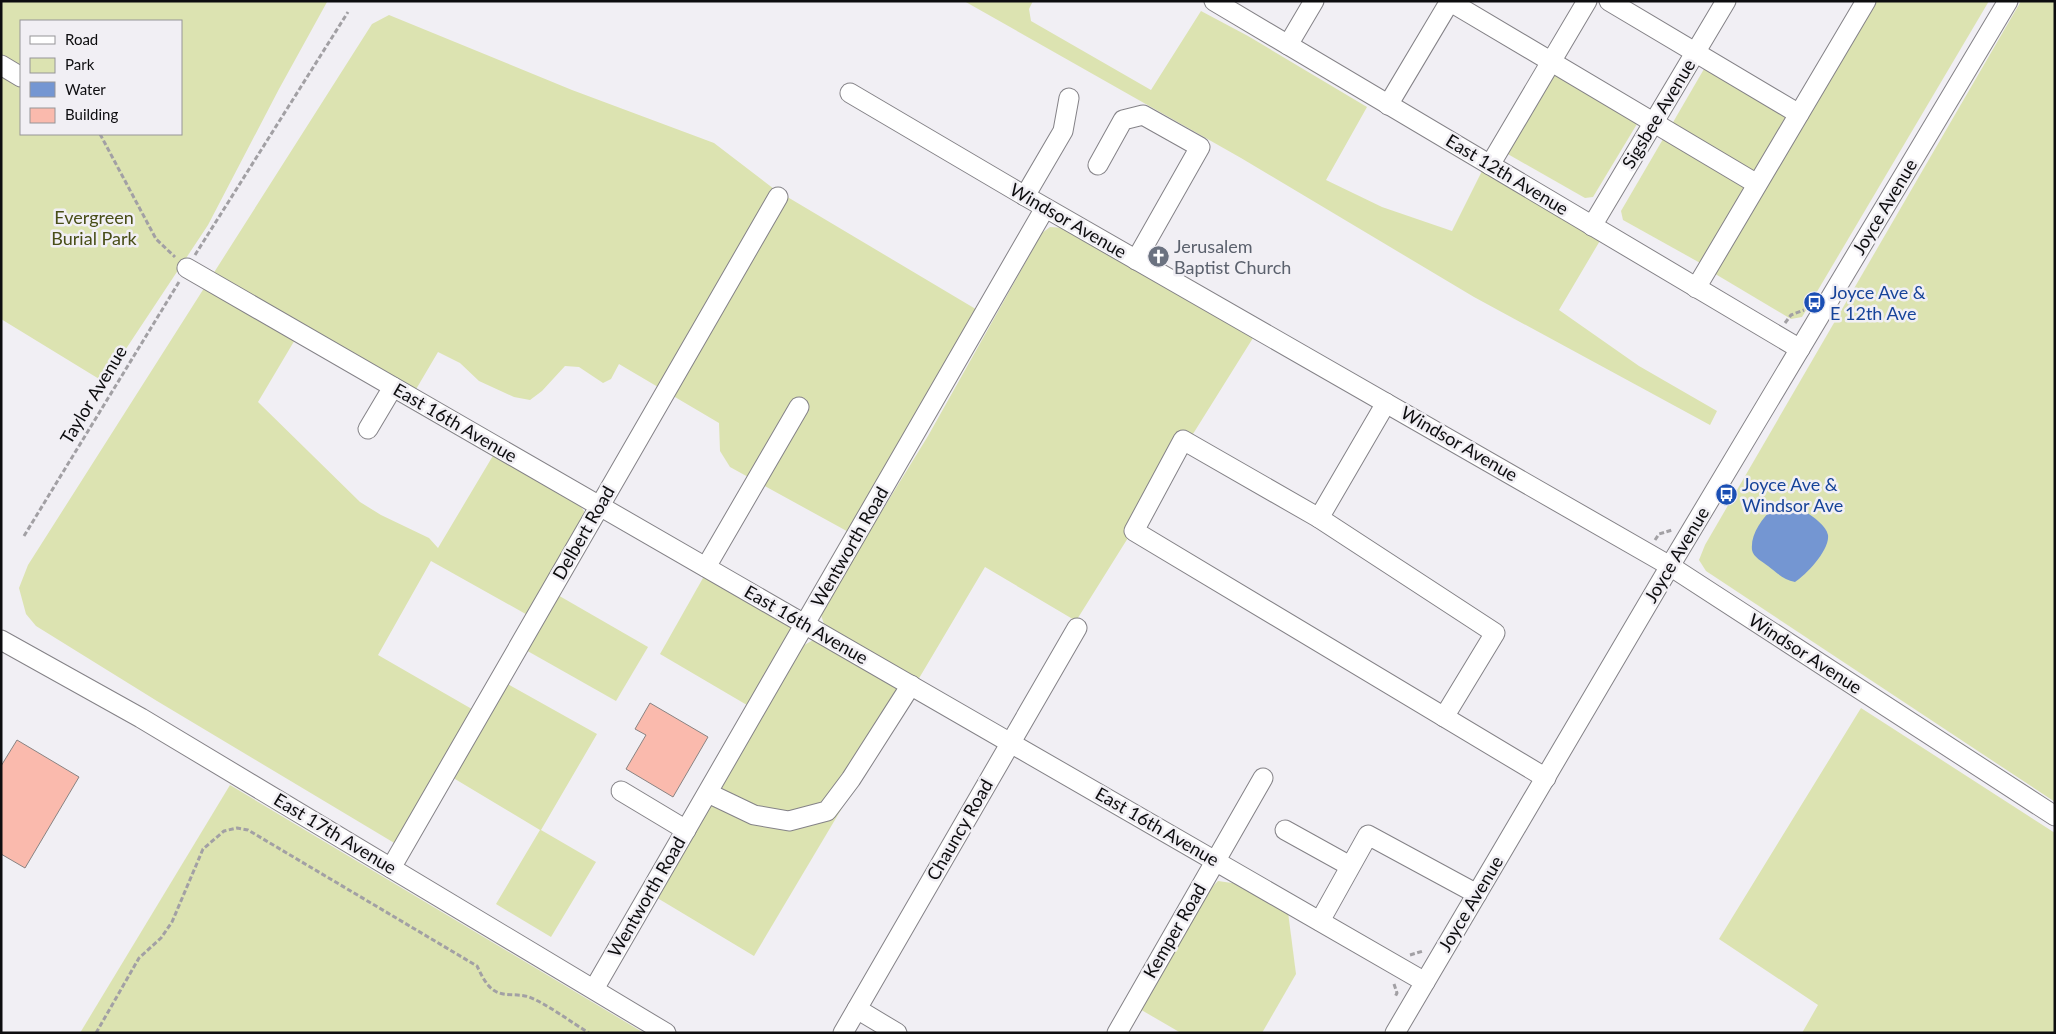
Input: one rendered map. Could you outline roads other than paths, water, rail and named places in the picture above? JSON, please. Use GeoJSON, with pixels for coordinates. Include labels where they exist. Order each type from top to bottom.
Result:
{"type":"FeatureCollection","features":[{"type":"Feature","properties":{"kind":"street","name":"East 12th Avenue"},"geometry":{"type":"LineString","coordinates":[[1214,1],[1800,349]]}},
{"type":"Feature","properties":{"kind":"street"},"geometry":{"type":"LineString","coordinates":[[1288,45],[1314,1]]}},
{"type":"Feature","properties":{"kind":"street"},"geometry":{"type":"LineString","coordinates":[[1388,105],[1450,1],[1757,184]]}},
{"type":"Feature","properties":{"kind":"street"},"geometry":{"type":"LineString","coordinates":[[1490,165],[1587,1]]}},
{"type":"Feature","properties":{"kind":"street"},"geometry":{"type":"LineString","coordinates":[[1609,1],[1799,114]]}},
{"type":"Feature","properties":{"kind":"street","name":"Sigsbee Avenue"},"geometry":{"type":"LineString","coordinates":[[1592,226],[1726,1]]}},
{"type":"Feature","properties":{"kind":"street"},"geometry":{"type":"LineString","coordinates":[[1696,288],[1866,1]]}},
{"type":"Feature","properties":{"kind":"street","name":"Joyce Avenue"},"geometry":{"type":"LineString","coordinates":[[1395,1033],[1670,566],[2008,1]]}},
{"type":"Feature","properties":{"kind":"street"},"geometry":{"type":"LineString","coordinates":[[1,64],[20,76]]}},
{"type":"Feature","properties":{"kind":"street","name":"Windsor Avenue"},"geometry":{"type":"LineString","coordinates":[[850,93],[1025,196],[1670,566],[2055,816]]}},
{"type":"Feature","properties":{"kind":"street"},"geometry":{"type":"LineString","coordinates":[[1025,196],[1062,131],[1069,98]]}},
{"type":"Feature","properties":{"kind":"street"},"geometry":{"type":"LineString","coordinates":[[1098,164],[1123,120],[1143,115],[1200,147],[1136,260]]}},
{"type":"Feature","properties":{"kind":"street","name":"Delbert Road"},"geometry":{"type":"LineString","coordinates":[[390,868],[778,198]]}},
{"type":"Feature","properties":{"kind":"street","name":"Wentworth Road"},"geometry":{"type":"LineString","coordinates":[[594,989],[1046,208]]}},
{"type":"Feature","properties":{"kind":"street","name":"East 16th Avenue"},"geometry":{"type":"LineString","coordinates":[[187,268],[1425,982]]}},
{"type":"Feature","properties":{"kind":"street"},"geometry":{"type":"LineString","coordinates":[[368,429],[392,387]]}},
{"type":"Feature","properties":{"kind":"street"},"geometry":{"type":"LineString","coordinates":[[1319,518],[1386,403]]}},
{"type":"Feature","properties":{"kind":"street"},"geometry":{"type":"LineString","coordinates":[[706,567],[798,408]]}},
{"type":"Feature","properties":{"kind":"street"},"geometry":{"type":"LineString","coordinates":[[1444,717],[1495,633],[1319,518],[1183,440],[1134,530],[1444,717],[1546,778]]}},
{"type":"Feature","properties":{"kind":"street","name":"Chauncy Road"},"geometry":{"type":"LineString","coordinates":[[843,1033],[1077,628]]}},
{"type":"Feature","properties":{"kind":"street","name":"East 17th Avenue"},"geometry":{"type":"LineString","coordinates":[[1,640],[141,718],[666,1033]]}},
{"type":"Feature","properties":{"kind":"street"},"geometry":{"type":"LineString","coordinates":[[708,793],[754,815],[789,821],[827,811],[851,779],[911,686]]}},
{"type":"Feature","properties":{"kind":"street","name":"Kemper Road"},"geometry":{"type":"LineString","coordinates":[[1117,1033],[1263,778]]}},
{"type":"Feature","properties":{"kind":"street"},"geometry":{"type":"LineString","coordinates":[[621,791],[686,830]]}},
{"type":"Feature","properties":{"kind":"street"},"geometry":{"type":"LineString","coordinates":[[1285,830],[1350,866]]}},
{"type":"Feature","properties":{"kind":"street"},"geometry":{"type":"LineString","coordinates":[[1320,921],[1368,835],[1477,894]]}},
{"type":"Feature","properties":{"kind":"street"},"geometry":{"type":"LineString","coordinates":[[857,1009],[897,1033]]}},
{"type":"Feature","properties":{"kind":"water"},"geometry":{"type":"Polygon","coordinates":[[[1781,501],[1795,504],[1812,516],[1822,525],[1828,535],[1828,541],[1821,555],[1811,568],[1795,582],[1787,580],[1778,574],[1756,557],[1752,550],[1754,535],[1761,522],[1781,501]]]}},
{"type":"Feature","properties":{"kind":"place","name":"Jerusalem Baptist Church"},"geometry":{"type":"Point","coordinates":[1158,257]}},
{"type":"Feature","properties":{"kind":"place","name":"Joyce Ave & E 12th Ave"},"geometry":{"type":"Point","coordinates":[1814,303]}},
{"type":"Feature","properties":{"kind":"place","name":"Joyce Ave & Windsor Ave"},"geometry":{"type":"Point","coordinates":[1726,495]}},
{"type":"Feature","properties":{"kind":"park label","name":"Evergreen Burial Park"},"geometry":{"type":"Point","coordinates":[94,228]}}]}
